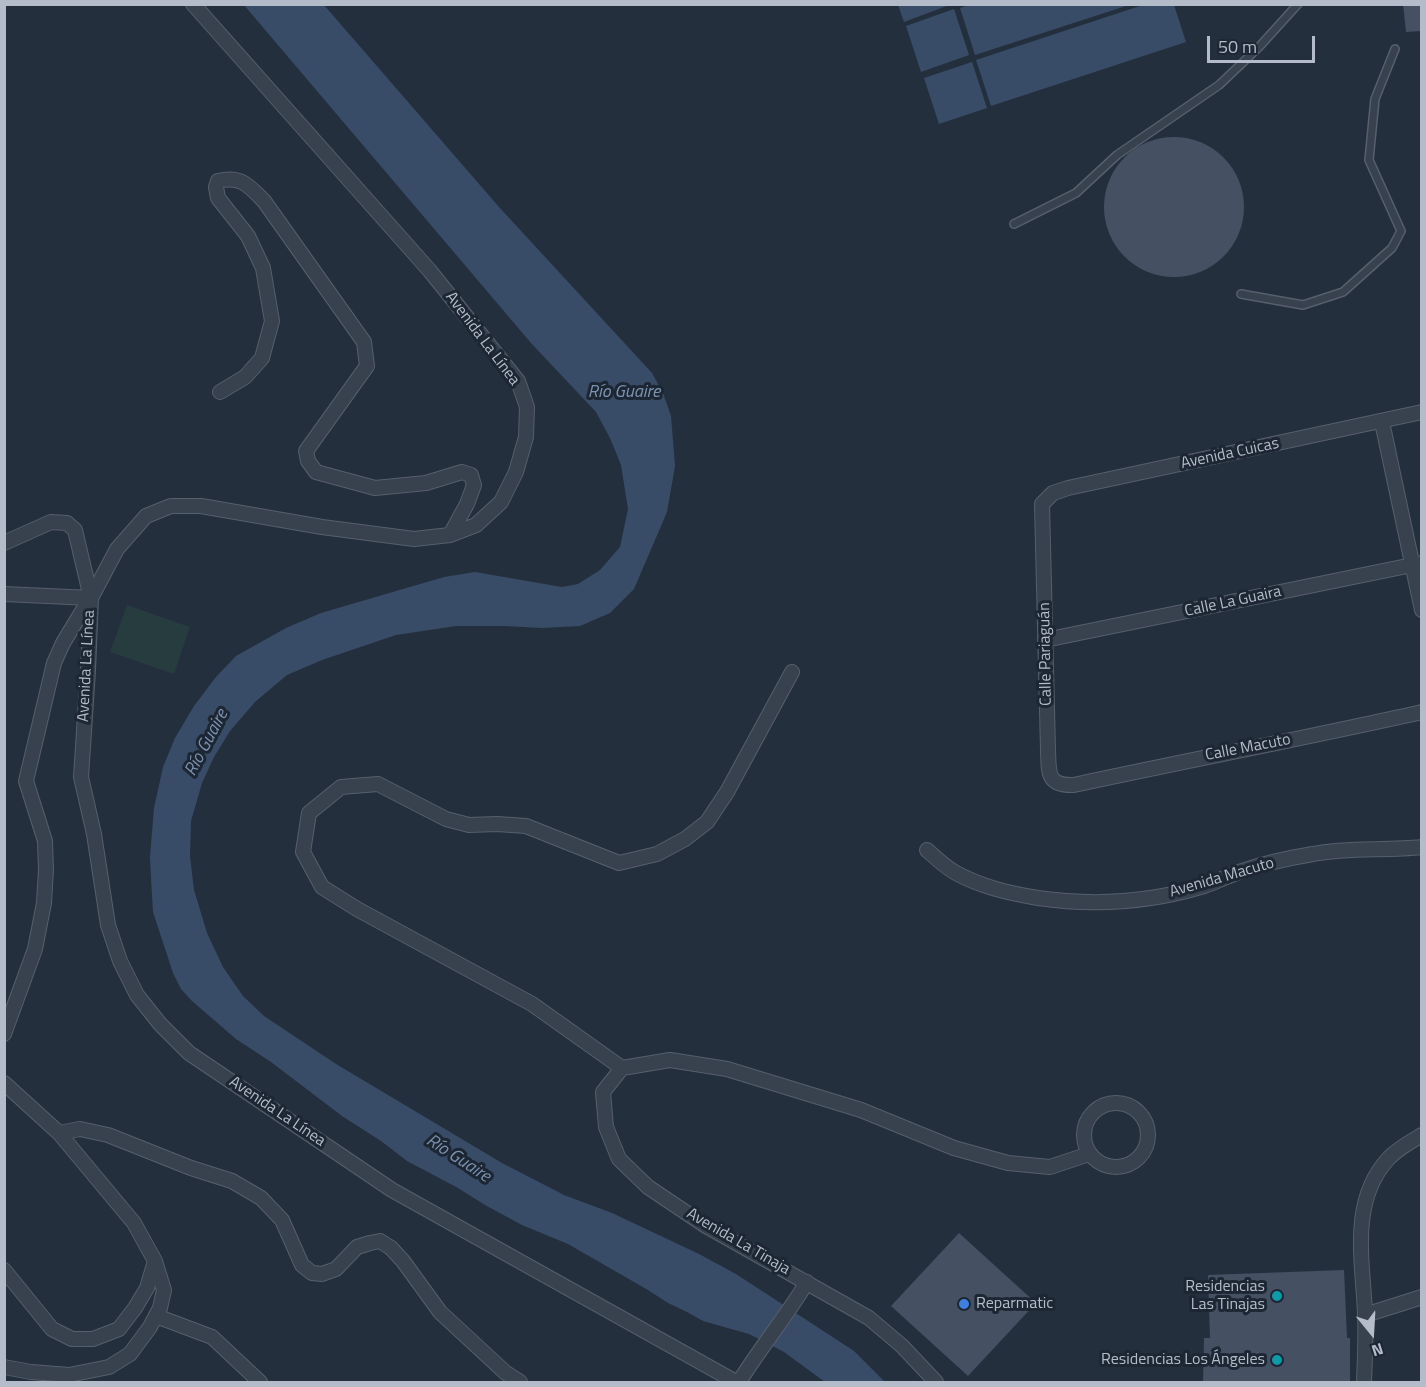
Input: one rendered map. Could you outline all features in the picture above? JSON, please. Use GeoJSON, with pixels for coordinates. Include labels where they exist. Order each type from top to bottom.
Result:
{"type":"FeatureCollection","features":[{"type":"Feature","properties":{"kind":"street","name":"Avenida La Línea"},"geometry":{"type":"LineString","coordinates":[[193,4],[430,271],[518,381],[527,407],[526,437],[516,472],[501,502],[476,525],[450,535],[414,539],[322,527],[201,506],[171,506],[146,516],[117,549],[91,598],[81,777],[94,834],[108,925],[120,961],[137,995],[160,1024],[189,1053],[392,1190],[738,1383]]}},
{"type":"Feature","properties":{"kind":"street"},"geometry":{"type":"LineString","coordinates":[[220,392],[245,377],[262,358],[272,321],[262,268],[248,236],[218,198],[216,187],[218,181],[228,178],[246,183],[264,201],[364,342],[367,366],[306,451],[308,460],[316,472],[375,488],[426,483],[462,472],[471,475],[474,484],[467,504],[450,535]]}},
{"type":"Feature","properties":{"kind":"street","name":"Avenida Cuicas"},"geometry":{"type":"LineString","coordinates":[[1042,504],[1053,494],[1068,488],[1422,412]]}},
{"type":"Feature","properties":{"kind":"street"},"geometry":{"type":"LineString","coordinates":[[1382,422],[1417,564],[1422,610]]}},
{"type":"Feature","properties":{"kind":"street","name":"Calle Pariaguán"},"geometry":{"type":"LineString","coordinates":[[1042,504],[1049,772],[1054,781],[1063,785],[1074,785]]}},
{"type":"Feature","properties":{"kind":"street"},"geometry":{"type":"LineString","coordinates":[[4,543],[51,522],[67,524],[75,530],[91,598],[63,643],[54,663],[27,781],[45,841],[44,903],[35,949],[4,1034]]}},
{"type":"Feature","properties":{"kind":"street","name":"Calle La Guaira"},"geometry":{"type":"LineString","coordinates":[[1045,640],[1417,564]]}},
{"type":"Feature","properties":{"kind":"street"},"geometry":{"type":"LineString","coordinates":[[4,594],[91,598]]}},
{"type":"Feature","properties":{"kind":"street"},"geometry":{"type":"LineString","coordinates":[[792,672],[727,792],[707,822],[685,839],[657,854],[619,863],[526,826],[469,825],[446,819],[378,784],[341,787],[309,813],[303,852],[322,887],[357,909],[532,1004],[622,1068],[670,1060],[727,1069],[861,1110],[954,1148],[1008,1163],[1050,1167],[1089,1154]]}},
{"type":"Feature","properties":{"kind":"street","name":"Calle Macuto"},"geometry":{"type":"LineString","coordinates":[[1074,785],[1422,712]]}},
{"type":"Feature","properties":{"kind":"street","name":"Avenida Macuto"},"geometry":{"type":"LineString","coordinates":[[927,850],[953,872],[987,887],[1010,894],[1067,902],[1101,903],[1135,900],[1204,886],[1244,870],[1316,853],[1422,847]]}},
{"type":"Feature","properties":{"kind":"street","name":"Avenida La Tinaja"},"geometry":{"type":"LineString","coordinates":[[622,1068],[603,1092],[606,1127],[620,1159],[648,1186],[706,1226],[869,1318],[902,1346],[936,1383]]}},
{"type":"Feature","properties":{"kind":"street"},"geometry":{"type":"LineString","coordinates":[[4,1083],[59,1133],[134,1223],[155,1261],[164,1290],[160,1308],[150,1327],[130,1354],[109,1367],[69,1374],[31,1372],[4,1367]]}},
{"type":"Feature","properties":{"kind":"street"},"geometry":{"type":"LineString","coordinates":[[1107,1104],[1127,1104],[1144,1116],[1150,1136],[1143,1155],[1126,1167],[1106,1167],[1089,1154],[1083,1135],[1090,1116],[1107,1104]]}},
{"type":"Feature","properties":{"kind":"street"},"geometry":{"type":"LineString","coordinates":[[59,1133],[80,1129],[108,1135],[191,1168],[232,1180],[261,1198],[282,1220],[302,1265],[312,1273],[322,1274],[336,1269],[357,1247],[380,1241],[391,1248],[403,1261],[440,1312],[506,1373],[520,1383]]}},
{"type":"Feature","properties":{"kind":"street"},"geometry":{"type":"LineString","coordinates":[[1364,1383],[1365,1315],[1361,1218],[1370,1188],[1388,1159],[1422,1135]]}},
{"type":"Feature","properties":{"kind":"street"},"geometry":{"type":"LineString","coordinates":[[4,1270],[52,1329],[72,1340],[93,1339],[118,1329],[135,1308],[147,1288],[155,1261]]}},
{"type":"Feature","properties":{"kind":"street"},"geometry":{"type":"LineString","coordinates":[[738,1383],[795,1303],[807,1282]]}},
{"type":"Feature","properties":{"kind":"street"},"geometry":{"type":"LineString","coordinates":[[1365,1315],[1422,1297]]}},
{"type":"Feature","properties":{"kind":"street"},"geometry":{"type":"LineString","coordinates":[[156,1316],[212,1337],[260,1383]]}},
{"type":"Feature","properties":{"kind":"lane"},"geometry":{"type":"LineString","coordinates":[[1014,224],[1076,193],[1117,155],[1220,85],[1298,4]]}},
{"type":"Feature","properties":{"kind":"lane"},"geometry":{"type":"LineString","coordinates":[[1241,294],[1303,305],[1343,292],[1392,248],[1401,231],[1369,159],[1375,99],[1395,49]]}},
{"type":"Feature","properties":{"kind":"green space"},"geometry":{"type":"Polygon","coordinates":[[[127,605],[190,627],[174,674],[110,652],[127,605]]]}},
{"type":"Feature","properties":{"kind":"water"},"geometry":{"type":"Polygon","coordinates":[[[898,4],[952,4],[904,22],[898,5],[898,4]]]}},
{"type":"Feature","properties":{"kind":"water"},"geometry":{"type":"Polygon","coordinates":[[[972,4],[1129,5],[975,55],[960,8],[972,4]]]}},
{"type":"Feature","properties":{"kind":"water"},"geometry":{"type":"Polygon","coordinates":[[[1146,4],[1174,5],[1186,42],[991,106],[976,60],[1146,4]]]}},
{"type":"Feature","properties":{"kind":"water","name":"Río Guaire"},"geometry":{"type":"Polygon","coordinates":[[[244,5],[324,5],[499,207],[652,373],[663,393],[671,416],[675,466],[667,512],[634,589],[610,613],[580,626],[542,628],[456,626],[396,635],[322,660],[287,675],[255,702],[230,731],[214,757],[202,783],[191,821],[190,856],[194,890],[207,933],[223,967],[243,996],[264,1016],[336,1064],[502,1163],[564,1195],[612,1213],[736,1274],[854,1351],[885,1382],[825,1382],[784,1352],[749,1334],[703,1321],[568,1244],[522,1225],[407,1161],[236,1039],[192,1001],[181,989],[173,973],[153,912],[150,857],[154,808],[163,767],[175,738],[194,706],[216,677],[236,656],[286,628],[321,613],[444,577],[475,572],[562,587],[578,584],[600,570],[620,547],[628,509],[621,465],[596,412],[531,343],[244,5]]]}},
{"type":"Feature","properties":{"kind":"water"},"geometry":{"type":"Polygon","coordinates":[[[954,9],[969,55],[921,72],[906,26],[954,9]]]}},
{"type":"Feature","properties":{"kind":"water"},"geometry":{"type":"Polygon","coordinates":[[[972,62],[987,108],[939,124],[924,78],[972,62]]]}},
{"type":"Feature","properties":{"kind":"building"},"geometry":{"type":"Polygon","coordinates":[[[1403,4],[1422,4],[1422,31],[1406,32],[1403,4]]]}},
{"type":"Feature","properties":{"kind":"building"},"geometry":{"type":"Polygon","coordinates":[[[1174,137],[1201,143],[1213,149],[1223,158],[1232,168],[1238,180],[1244,207],[1238,234],[1232,246],[1223,256],[1213,265],[1201,271],[1174,277],[1147,271],[1135,265],[1125,256],[1116,246],[1110,234],[1104,207],[1110,180],[1116,168],[1125,158],[1135,149],[1147,143],[1174,137]]]}},
{"type":"Feature","properties":{"kind":"building","name":"Reparmatic"},"geometry":{"type":"Polygon","coordinates":[[[959,1233],[1036,1303],[968,1376],[891,1306],[959,1233]]]}},
{"type":"Feature","properties":{"kind":"building"},"geometry":{"type":"Polygon","coordinates":[[[1344,1270],[1347,1338],[1350,1338],[1350,1383],[1203,1383],[1204,1338],[1210,1338],[1208,1275],[1344,1270]]]}},
{"type":"Feature","properties":{"kind":"place","name":"Residencias Las Tinajas"},"geometry":{"type":"Point","coordinates":[1277,1296]}},
{"type":"Feature","properties":{"kind":"place","name":"Reparmatic"},"geometry":{"type":"Point","coordinates":[964,1304]}},
{"type":"Feature","properties":{"kind":"place","name":"Residencias Los Ángeles"},"geometry":{"type":"Point","coordinates":[1277,1360]}}]}
